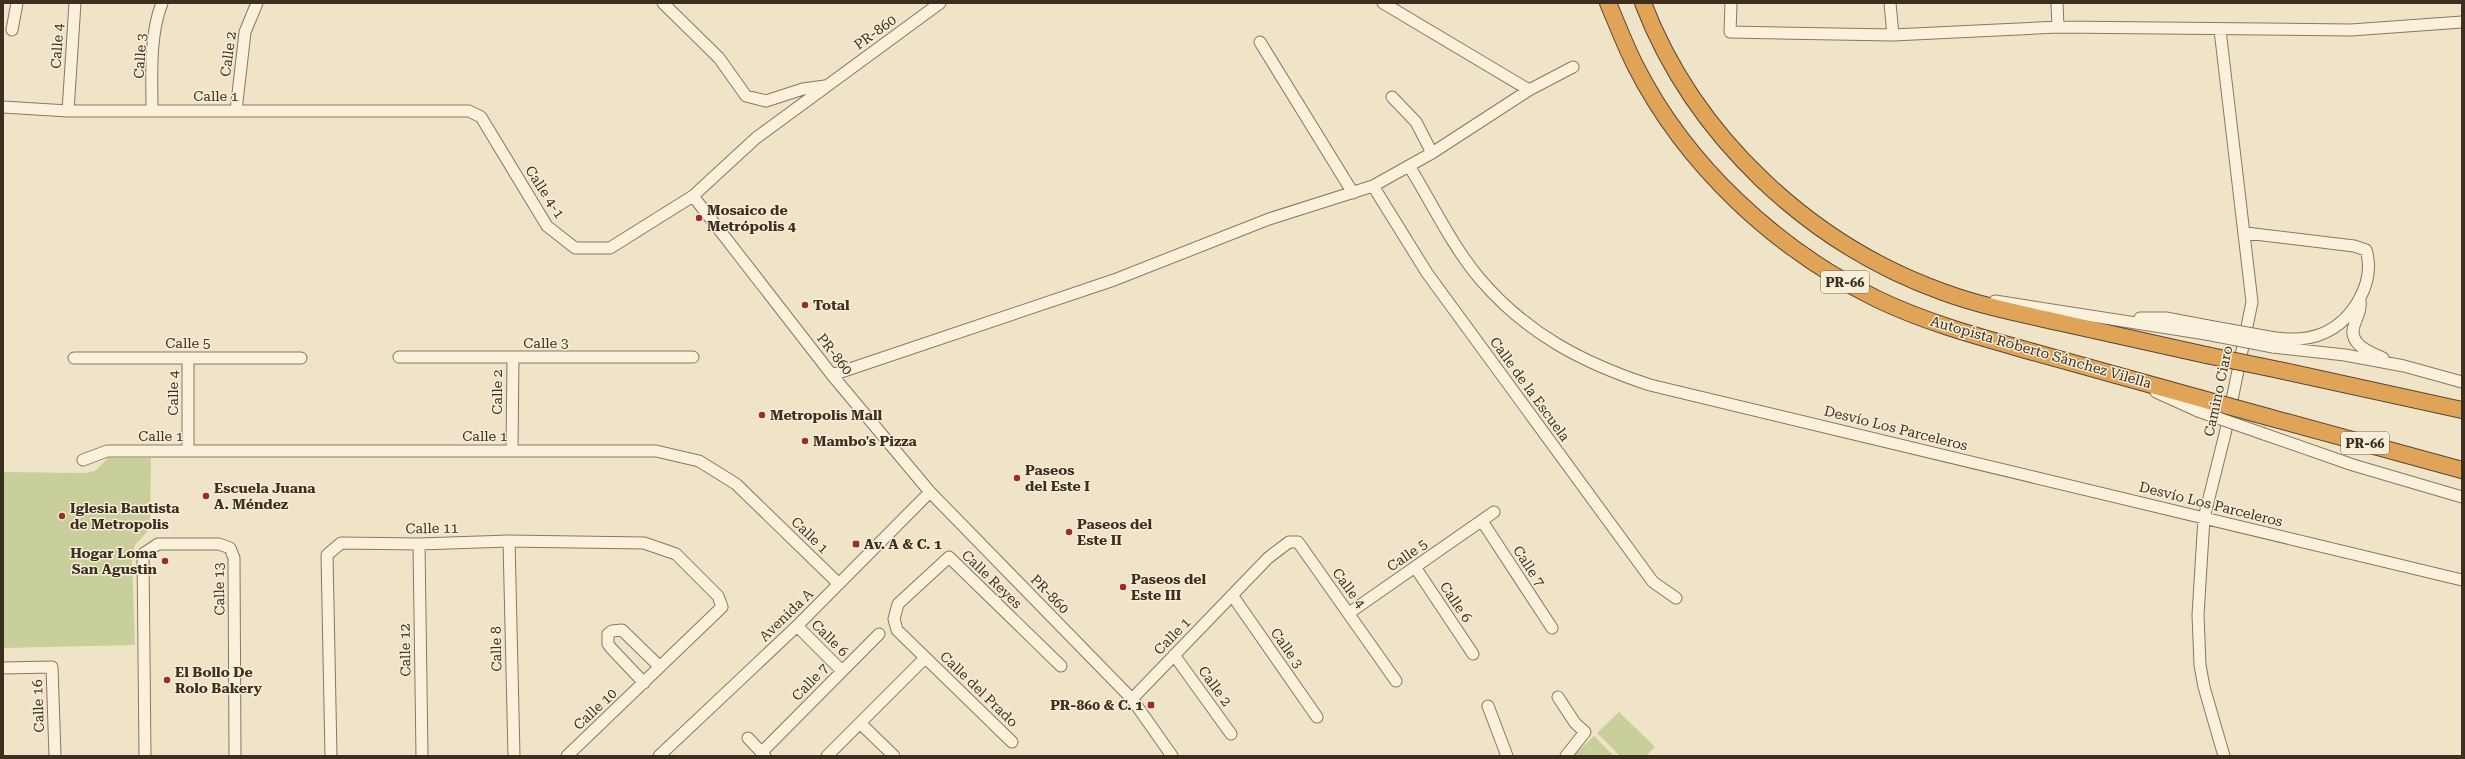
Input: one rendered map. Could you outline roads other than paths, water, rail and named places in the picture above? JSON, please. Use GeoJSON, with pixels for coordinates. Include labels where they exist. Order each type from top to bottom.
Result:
{"type":"FeatureCollection","features":[{"type":"Feature","properties":{"kind":"highway","name":"Autopista Roberto Sánchez Vilella"},"geometry":{"type":"LineString","coordinates":[[1608,3],[1636,65],[1674,127],[1723,186],[1750,212],[1802,254],[1839,278],[1871,296],[1958,331],[2120,376],[2199,404],[2268,417],[2462,470]]}},
{"type":"Feature","properties":{"kind":"highway","name":"Autopista Roberto Sánchez Vilella"},"geometry":{"type":"LineString","coordinates":[[1643,3],[1668,58],[1692,99],[1737,154],[1766,184],[1820,228],[1860,254],[1896,273],[1943,292],[1998,309],[2462,410]]}},
{"type":"Feature","properties":{"kind":"street"},"geometry":{"type":"LineString","coordinates":[[12,30],[17,3]]}},
{"type":"Feature","properties":{"kind":"street","name":"Calle 4"},"geometry":{"type":"LineString","coordinates":[[68,111],[75,3]]}},
{"type":"Feature","properties":{"kind":"street","name":"Calle 3"},"geometry":{"type":"LineString","coordinates":[[152,111],[152,60],[159,12],[162,3]]}},
{"type":"Feature","properties":{"kind":"street","name":"Calle 2"},"geometry":{"type":"LineString","coordinates":[[236,111],[245,32],[257,3]]}},
{"type":"Feature","properties":{"kind":"street"},"geometry":{"type":"LineString","coordinates":[[663,3],[720,58],[746,96],[766,101],[804,89],[826,86]]}},
{"type":"Feature","properties":{"kind":"street","name":"PR-860"},"geometry":{"type":"LineString","coordinates":[[940,3],[756,138],[693,196],[832,375],[930,492],[1132,699],[1172,756]]}},
{"type":"Feature","properties":{"kind":"street"},"geometry":{"type":"LineString","coordinates":[[1383,3],[1529,90]]}},
{"type":"Feature","properties":{"kind":"street"},"geometry":{"type":"LineString","coordinates":[[1731,3],[1730,32],[1893,35],[2058,27],[2220,30],[2351,30],[2462,22]]}},
{"type":"Feature","properties":{"kind":"street"},"geometry":{"type":"LineString","coordinates":[[1890,3],[1893,35]]}},
{"type":"Feature","properties":{"kind":"street"},"geometry":{"type":"LineString","coordinates":[[2057,3],[2058,27]]}},
{"type":"Feature","properties":{"kind":"street","name":"Camino Ciaro"},"geometry":{"type":"LineString","coordinates":[[2220,30],[2246,233],[2252,302],[2225,434],[2204,518],[2198,615],[2200,665],[2209,709],[2224,756]]}},
{"type":"Feature","properties":{"kind":"street"},"geometry":{"type":"LineString","coordinates":[[1260,42],[1352,192]]}},
{"type":"Feature","properties":{"kind":"street"},"geometry":{"type":"LineString","coordinates":[[832,375],[1114,280],[1269,219],[1373,186],[1432,153],[1529,90],[1573,67]]}},
{"type":"Feature","properties":{"kind":"street"},"geometry":{"type":"LineString","coordinates":[[1392,97],[1416,122],[1432,153]]}},
{"type":"Feature","properties":{"kind":"street","name":"Calle 1"},"geometry":{"type":"LineString","coordinates":[[3,107],[68,111],[430,111]]}},
{"type":"Feature","properties":{"kind":"street","name":"Calle 4-1"},"geometry":{"type":"LineString","coordinates":[[430,111],[469,111],[481,117],[547,226],[575,248],[610,248],[693,196]]}},
{"type":"Feature","properties":{"kind":"street","name":"Desvío Los Parceleros"},"geometry":{"type":"LineString","coordinates":[[1409,166],[1479,278],[1498,298],[1520,319],[1549,340],[1575,356],[1609,372],[1650,386],[2462,580]]}},
{"type":"Feature","properties":{"kind":"street","name":"Calle de la Escuela"},"geometry":{"type":"LineString","coordinates":[[1373,186],[1427,273],[1653,582],[1676,598]]}},
{"type":"Feature","properties":{"kind":"street"},"geometry":{"type":"LineString","coordinates":[[2246,233],[2354,246],[2366,250],[2369,258],[2368,272],[2360,300],[2361,307],[2353,327],[2357,343],[2366,350],[2404,366]]}},
{"type":"Feature","properties":{"kind":"street"},"geometry":{"type":"LineString","coordinates":[[1943,292],[2094,316],[2207,330],[2404,366],[2462,382]]}},
{"type":"Feature","properties":{"kind":"street"},"geometry":{"type":"LineString","coordinates":[[2274,343],[2306,339],[2323,333],[2335,327],[2360,300]]}},
{"type":"Feature","properties":{"kind":"street","name":"Calle 3"},"geometry":{"type":"LineString","coordinates":[[398,357],[693,357]]}},
{"type":"Feature","properties":{"kind":"street","name":"Calle 5"},"geometry":{"type":"LineString","coordinates":[[74,358],[301,358]]}},
{"type":"Feature","properties":{"kind":"street","name":"Calle 4"},"geometry":{"type":"LineString","coordinates":[[188,358],[188,451]]}},
{"type":"Feature","properties":{"kind":"street","name":"Calle 2"},"geometry":{"type":"LineString","coordinates":[[512,451],[513,358]]}},
{"type":"Feature","properties":{"kind":"street"},"geometry":{"type":"LineString","coordinates":[[2199,404],[2264,434],[2353,465],[2462,497]]}},
{"type":"Feature","properties":{"kind":"street","name":"Calle 1"},"geometry":{"type":"LineString","coordinates":[[83,460],[107,451],[656,451],[699,461],[736,484],[839,584]]}},
{"type":"Feature","properties":{"kind":"street","name":"Avenida A"},"geometry":{"type":"LineString","coordinates":[[659,756],[797,626],[930,492]]}},
{"type":"Feature","properties":{"kind":"street","name":"Calle 5"},"geometry":{"type":"LineString","coordinates":[[1349,614],[1494,512]]}},
{"type":"Feature","properties":{"kind":"street","name":"Calle 7"},"geometry":{"type":"LineString","coordinates":[[1482,521],[1552,628]]}},
{"type":"Feature","properties":{"kind":"street","name":"Calle 11"},"geometry":{"type":"LineString","coordinates":[[331,756],[327,555],[341,544],[419,544],[509,541],[644,543],[676,554],[718,596],[720,602]]}},
{"type":"Feature","properties":{"kind":"street","name":"Calle 8"},"geometry":{"type":"LineString","coordinates":[[509,541],[514,756]]}},
{"type":"Feature","properties":{"kind":"street","name":"Calle 4"},"geometry":{"type":"LineString","coordinates":[[1268,558],[1289,542],[1298,542],[1396,681]]}},
{"type":"Feature","properties":{"kind":"street","name":"Calle 13"},"geometry":{"type":"LineString","coordinates":[[145,756],[143,554],[158,544],[219,544],[230,548],[234,558],[235,756]]}},
{"type":"Feature","properties":{"kind":"street","name":"Calle 12"},"geometry":{"type":"LineString","coordinates":[[419,544],[422,756]]}},
{"type":"Feature","properties":{"kind":"street","name":"Calle Reyes"},"geometry":{"type":"LineString","coordinates":[[925,658],[897,630],[894,619],[898,604],[948,557],[1061,666]]}},
{"type":"Feature","properties":{"kind":"street","name":"Calle 1"},"geometry":{"type":"LineString","coordinates":[[1132,699],[1268,558]]}},
{"type":"Feature","properties":{"kind":"street","name":"Calle 6"},"geometry":{"type":"LineString","coordinates":[[1415,567],[1473,654]]}},
{"type":"Feature","properties":{"kind":"street","name":"Calle 3"},"geometry":{"type":"LineString","coordinates":[[1232,595],[1317,717]]}},
{"type":"Feature","properties":{"kind":"street","name":"Calle 10"},"geometry":{"type":"LineString","coordinates":[[567,756],[722,607],[720,602]]}},
{"type":"Feature","properties":{"kind":"street","name":"Calle 6"},"geometry":{"type":"LineString","coordinates":[[797,626],[842,671]]}},
{"type":"Feature","properties":{"kind":"street"},"geometry":{"type":"LineString","coordinates":[[644,683],[608,644],[608,634],[612,631],[622,630],[660,667]]}},
{"type":"Feature","properties":{"kind":"street","name":"Calle 7"},"geometry":{"type":"LineString","coordinates":[[764,754],[879,634]]}},
{"type":"Feature","properties":{"kind":"street","name":"Calle 2"},"geometry":{"type":"LineString","coordinates":[[1174,655],[1231,734]]}},
{"type":"Feature","properties":{"kind":"street"},"geometry":{"type":"LineString","coordinates":[[827,756],[925,658]]}},
{"type":"Feature","properties":{"kind":"street","name":"Calle del Prado"},"geometry":{"type":"LineString","coordinates":[[925,658],[1012,742]]}},
{"type":"Feature","properties":{"kind":"street","name":"Calle 16"},"geometry":{"type":"LineString","coordinates":[[3,668],[52,667],[55,756]]}},
{"type":"Feature","properties":{"kind":"street"},"geometry":{"type":"LineString","coordinates":[[1558,697],[1575,723],[1585,732],[1566,756]]}},
{"type":"Feature","properties":{"kind":"street"},"geometry":{"type":"LineString","coordinates":[[1488,706],[1507,756]]}},
{"type":"Feature","properties":{"kind":"street"},"geometry":{"type":"LineString","coordinates":[[860,723],[894,756]]}},
{"type":"Feature","properties":{"kind":"street"},"geometry":{"type":"LineString","coordinates":[[748,738],[764,754]]}},
{"type":"Feature","properties":{"kind":"place","name":"Mosaico de Metrópolis 4"},"geometry":{"type":"Point","coordinates":[699,218]}},
{"type":"Feature","properties":{"kind":"place","name":"Total"},"geometry":{"type":"Point","coordinates":[805,305]}},
{"type":"Feature","properties":{"kind":"place","name":"Metropolis Mall"},"geometry":{"type":"Point","coordinates":[762,415]}},
{"type":"Feature","properties":{"kind":"place","name":"Mambo's Pizza"},"geometry":{"type":"Point","coordinates":[805,441]}},
{"type":"Feature","properties":{"kind":"place","name":"Paseos del Este I"},"geometry":{"type":"Point","coordinates":[1017,478]}},
{"type":"Feature","properties":{"kind":"place","name":"Escuela Juana A. Méndez"},"geometry":{"type":"Point","coordinates":[206,496]}},
{"type":"Feature","properties":{"kind":"place","name":"Iglesia Bautista de Metropolis"},"geometry":{"type":"Point","coordinates":[62,516]}},
{"type":"Feature","properties":{"kind":"place","name":"Paseos del Este II"},"geometry":{"type":"Point","coordinates":[1069,532]}},
{"type":"Feature","properties":{"kind":"place","name":"Av. A & C. 1"},"geometry":{"type":"Point","coordinates":[856,544]}},
{"type":"Feature","properties":{"kind":"place","name":"Hogar Loma San Agustin"},"geometry":{"type":"Point","coordinates":[165,561]}},
{"type":"Feature","properties":{"kind":"place","name":"Paseos del Este III"},"geometry":{"type":"Point","coordinates":[1123,587]}},
{"type":"Feature","properties":{"kind":"place","name":"El Bollo De Rolo Bakery"},"geometry":{"type":"Point","coordinates":[167,680]}},
{"type":"Feature","properties":{"kind":"place","name":"PR-860 & C. 1"},"geometry":{"type":"Point","coordinates":[1151,705]}}]}
